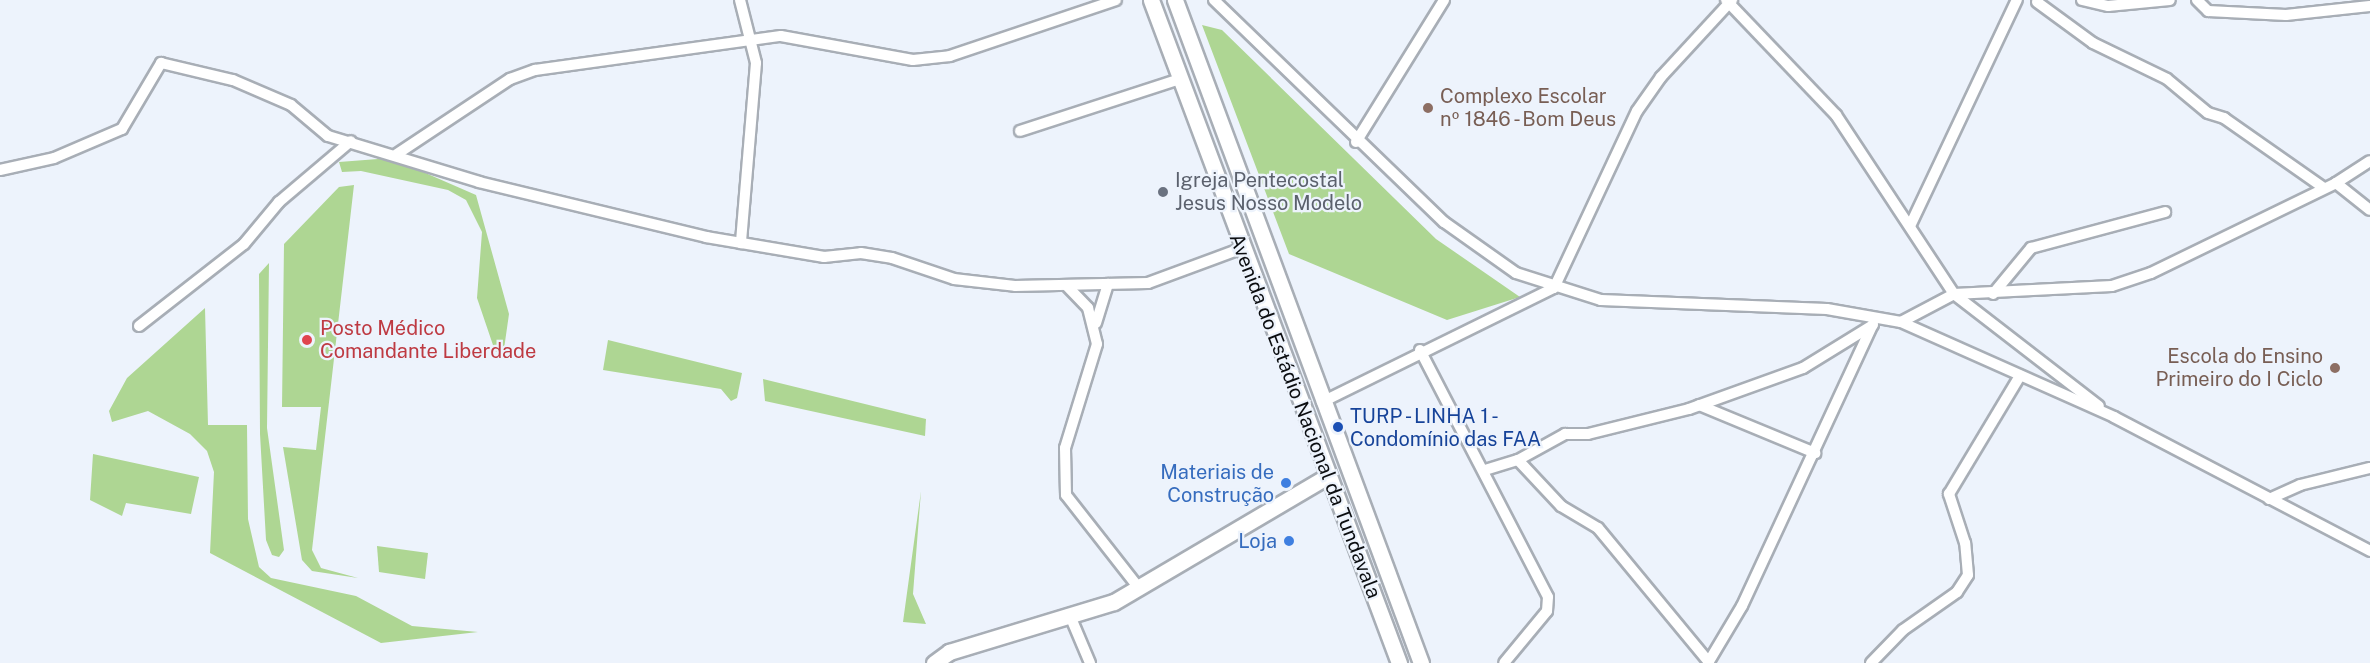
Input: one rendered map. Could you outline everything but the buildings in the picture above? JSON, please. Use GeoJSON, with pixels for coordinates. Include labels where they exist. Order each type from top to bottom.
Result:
{"type":"FeatureCollection","features":[{"type":"Feature","properties":{"kind":"street"},"geometry":{"type":"LineString","coordinates":[[740,0],[754,42],[741,243]]}},
{"type":"Feature","properties":{"kind":"street"},"geometry":{"type":"LineString","coordinates":[[397,154],[510,79],[535,70],[731,39],[754,42],[808,37],[913,60],[950,56],[1116,0]]}},
{"type":"Feature","properties":{"kind":"street","name":"Avenida do Estádio Nacional da Tundavala"},"geometry":{"type":"LineString","coordinates":[[1151,0],[1240,249],[1399,663]]}},
{"type":"Feature","properties":{"kind":"street","name":"Avenida do Estádio Nacional da Tundavala"},"geometry":{"type":"LineString","coordinates":[[1175,0],[1322,402],[1421,663]]}},
{"type":"Feature","properties":{"kind":"street"},"geometry":{"type":"LineString","coordinates":[[1214,0],[1356,142],[1477,248],[1554,288],[1601,300],[1901,322],[2114,417],[2370,551]]}},
{"type":"Feature","properties":{"kind":"street"},"geometry":{"type":"LineString","coordinates":[[1356,142],[1444,0]]}},
{"type":"Feature","properties":{"kind":"street"},"geometry":{"type":"LineString","coordinates":[[1910,226],[2017,0]]}},
{"type":"Feature","properties":{"kind":"street"},"geometry":{"type":"LineString","coordinates":[[2035,1],[2053,0]]}},
{"type":"Feature","properties":{"kind":"street"},"geometry":{"type":"LineString","coordinates":[[2082,0],[2108,6],[2170,0]]}},
{"type":"Feature","properties":{"kind":"street"},"geometry":{"type":"LineString","coordinates":[[2197,0],[2208,10],[2286,15],[2370,6]]}},
{"type":"Feature","properties":{"kind":"street"},"geometry":{"type":"LineString","coordinates":[[2208,10],[2218,0]]}},
{"type":"Feature","properties":{"kind":"street"},"geometry":{"type":"LineString","coordinates":[[1322,402],[1420,350],[1554,288],[1637,111],[1661,76],[1729,1],[1836,115],[1954,294],[2114,417]]}},
{"type":"Feature","properties":{"kind":"street"},"geometry":{"type":"LineString","coordinates":[[2035,1],[2093,43],[2167,79],[2208,113],[2224,118],[2324,188]]}},
{"type":"Feature","properties":{"kind":"street"},"geometry":{"type":"LineString","coordinates":[[0,170],[54,158],[122,129],[160,63],[233,80],[291,105],[328,136],[397,154],[479,182],[741,243],[824,257],[861,253],[892,258],[954,279],[1066,285],[1108,284],[1167,278],[1240,249]]}},
{"type":"Feature","properties":{"kind":"street"},"geometry":{"type":"LineString","coordinates":[[1020,131],[1180,79]]}},
{"type":"Feature","properties":{"kind":"street"},"geometry":{"type":"LineString","coordinates":[[139,326],[244,244],[279,202],[351,141]]}},
{"type":"Feature","properties":{"kind":"street"},"geometry":{"type":"LineString","coordinates":[[1901,322],[1954,294],[1993,294],[2112,286],[2151,273],[2336,183],[2370,160]]}},
{"type":"Feature","properties":{"kind":"street"},"geometry":{"type":"LineString","coordinates":[[2336,183],[2370,210]]}},
{"type":"Feature","properties":{"kind":"street"},"geometry":{"type":"LineString","coordinates":[[1993,294],[2031,248],[2165,212]]}},
{"type":"Feature","properties":{"kind":"street"},"geometry":{"type":"LineString","coordinates":[[1108,284],[1095,323],[1097,344],[1065,448],[1066,495],[1139,588]]}},
{"type":"Feature","properties":{"kind":"street"},"geometry":{"type":"LineString","coordinates":[[1066,285],[1095,323]]}},
{"type":"Feature","properties":{"kind":"street"},"geometry":{"type":"LineString","coordinates":[[1485,471],[1518,460],[1565,434],[1588,434],[1699,405],[1803,368],[1875,320]]}},
{"type":"Feature","properties":{"kind":"street"},"geometry":{"type":"LineString","coordinates":[[1518,460],[1561,506],[1598,528],[1708,662],[1742,606],[1777,522],[1815,453],[1875,320]]}},
{"type":"Feature","properties":{"kind":"street"},"geometry":{"type":"LineString","coordinates":[[1420,350],[1485,471],[1548,597],[1547,611],[1504,663]]}},
{"type":"Feature","properties":{"kind":"street"},"geometry":{"type":"LineString","coordinates":[[1871,663],[1903,630],[1957,592],[1968,574],[1965,543],[1949,494],[2020,376]]}},
{"type":"Feature","properties":{"kind":"street"},"geometry":{"type":"LineString","coordinates":[[1699,405],[1815,453]]}},
{"type":"Feature","properties":{"kind":"street"},"geometry":{"type":"LineString","coordinates":[[2269,499],[2300,484],[2370,468]]}},
{"type":"Feature","properties":{"kind":"street"},"geometry":{"type":"LineString","coordinates":[[934,663],[958,649],[1071,618],[1139,588],[1328,476]]}},
{"type":"Feature","properties":{"kind":"street"},"geometry":{"type":"LineString","coordinates":[[1071,618],[1090,663]]}},
{"type":"Feature","properties":{"kind":"green space"},"geometry":{"type":"Polygon","coordinates":[[[1202,25],[1222,30],[1436,239],[1520,297],[1447,320],[1289,254],[1202,25]]]}},
{"type":"Feature","properties":{"kind":"green space"},"geometry":{"type":"Polygon","coordinates":[[[391,158],[476,195],[509,314],[503,356],[495,351],[477,298],[482,232],[466,200],[448,190],[361,171],[342,172],[339,162],[391,158]]]}},
{"type":"Feature","properties":{"kind":"green space"},"geometry":{"type":"Polygon","coordinates":[[[354,185],[312,550],[321,568],[358,578],[312,571],[302,560],[283,447],[316,450],[321,407],[282,407],[284,244],[339,187],[354,185]]]}},
{"type":"Feature","properties":{"kind":"green space"},"geometry":{"type":"Polygon","coordinates":[[[269,263],[267,428],[284,550],[279,557],[272,555],[266,540],[260,434],[259,274],[269,263]]]}},
{"type":"Feature","properties":{"kind":"green space"},"geometry":{"type":"Polygon","coordinates":[[[205,308],[208,425],[247,425],[248,519],[259,567],[271,578],[356,596],[412,626],[478,632],[381,643],[210,553],[214,472],[207,451],[190,434],[148,411],[112,422],[109,411],[127,378],[205,308]]]}},
{"type":"Feature","properties":{"kind":"green space"},"geometry":{"type":"Polygon","coordinates":[[[608,340],[742,373],[737,398],[731,401],[721,389],[603,370],[608,340]]]}},
{"type":"Feature","properties":{"kind":"green space"},"geometry":{"type":"Polygon","coordinates":[[[763,379],[926,419],[925,436],[765,401],[763,379]]]}},
{"type":"Feature","properties":{"kind":"green space"},"geometry":{"type":"Polygon","coordinates":[[[93,454],[199,477],[191,514],[126,503],[122,516],[90,500],[93,454]]]}},
{"type":"Feature","properties":{"kind":"green space"},"geometry":{"type":"Polygon","coordinates":[[[921,491],[913,594],[926,624],[903,622],[921,491]]]}},
{"type":"Feature","properties":{"kind":"green space"},"geometry":{"type":"Polygon","coordinates":[[[377,546],[428,553],[425,579],[379,572],[377,546]]]}},
{"type":"Feature","properties":{"kind":"place","name":"Complexo Escolar nº 1846 - Bom Deus"},"geometry":{"type":"Point","coordinates":[1428,108]}},
{"type":"Feature","properties":{"kind":"place","name":"Igreja Pentecostal Jesus Nosso Modelo"},"geometry":{"type":"Point","coordinates":[1163,192]}},
{"type":"Feature","properties":{"kind":"place","name":"Posto Médico Comandante Liberdade"},"geometry":{"type":"Point","coordinates":[307,340]}},
{"type":"Feature","properties":{"kind":"place","name":"Escola do Ensino Primeiro do I Ciclo"},"geometry":{"type":"Point","coordinates":[2335,368]}},
{"type":"Feature","properties":{"kind":"place","name":"TURP - LINHA 1 - Condomínio das FAA"},"geometry":{"type":"Point","coordinates":[1338,427]}},
{"type":"Feature","properties":{"kind":"place","name":"Materiais de Construção"},"geometry":{"type":"Point","coordinates":[1286,483]}},
{"type":"Feature","properties":{"kind":"place","name":"Loja"},"geometry":{"type":"Point","coordinates":[1289,541]}}]}
